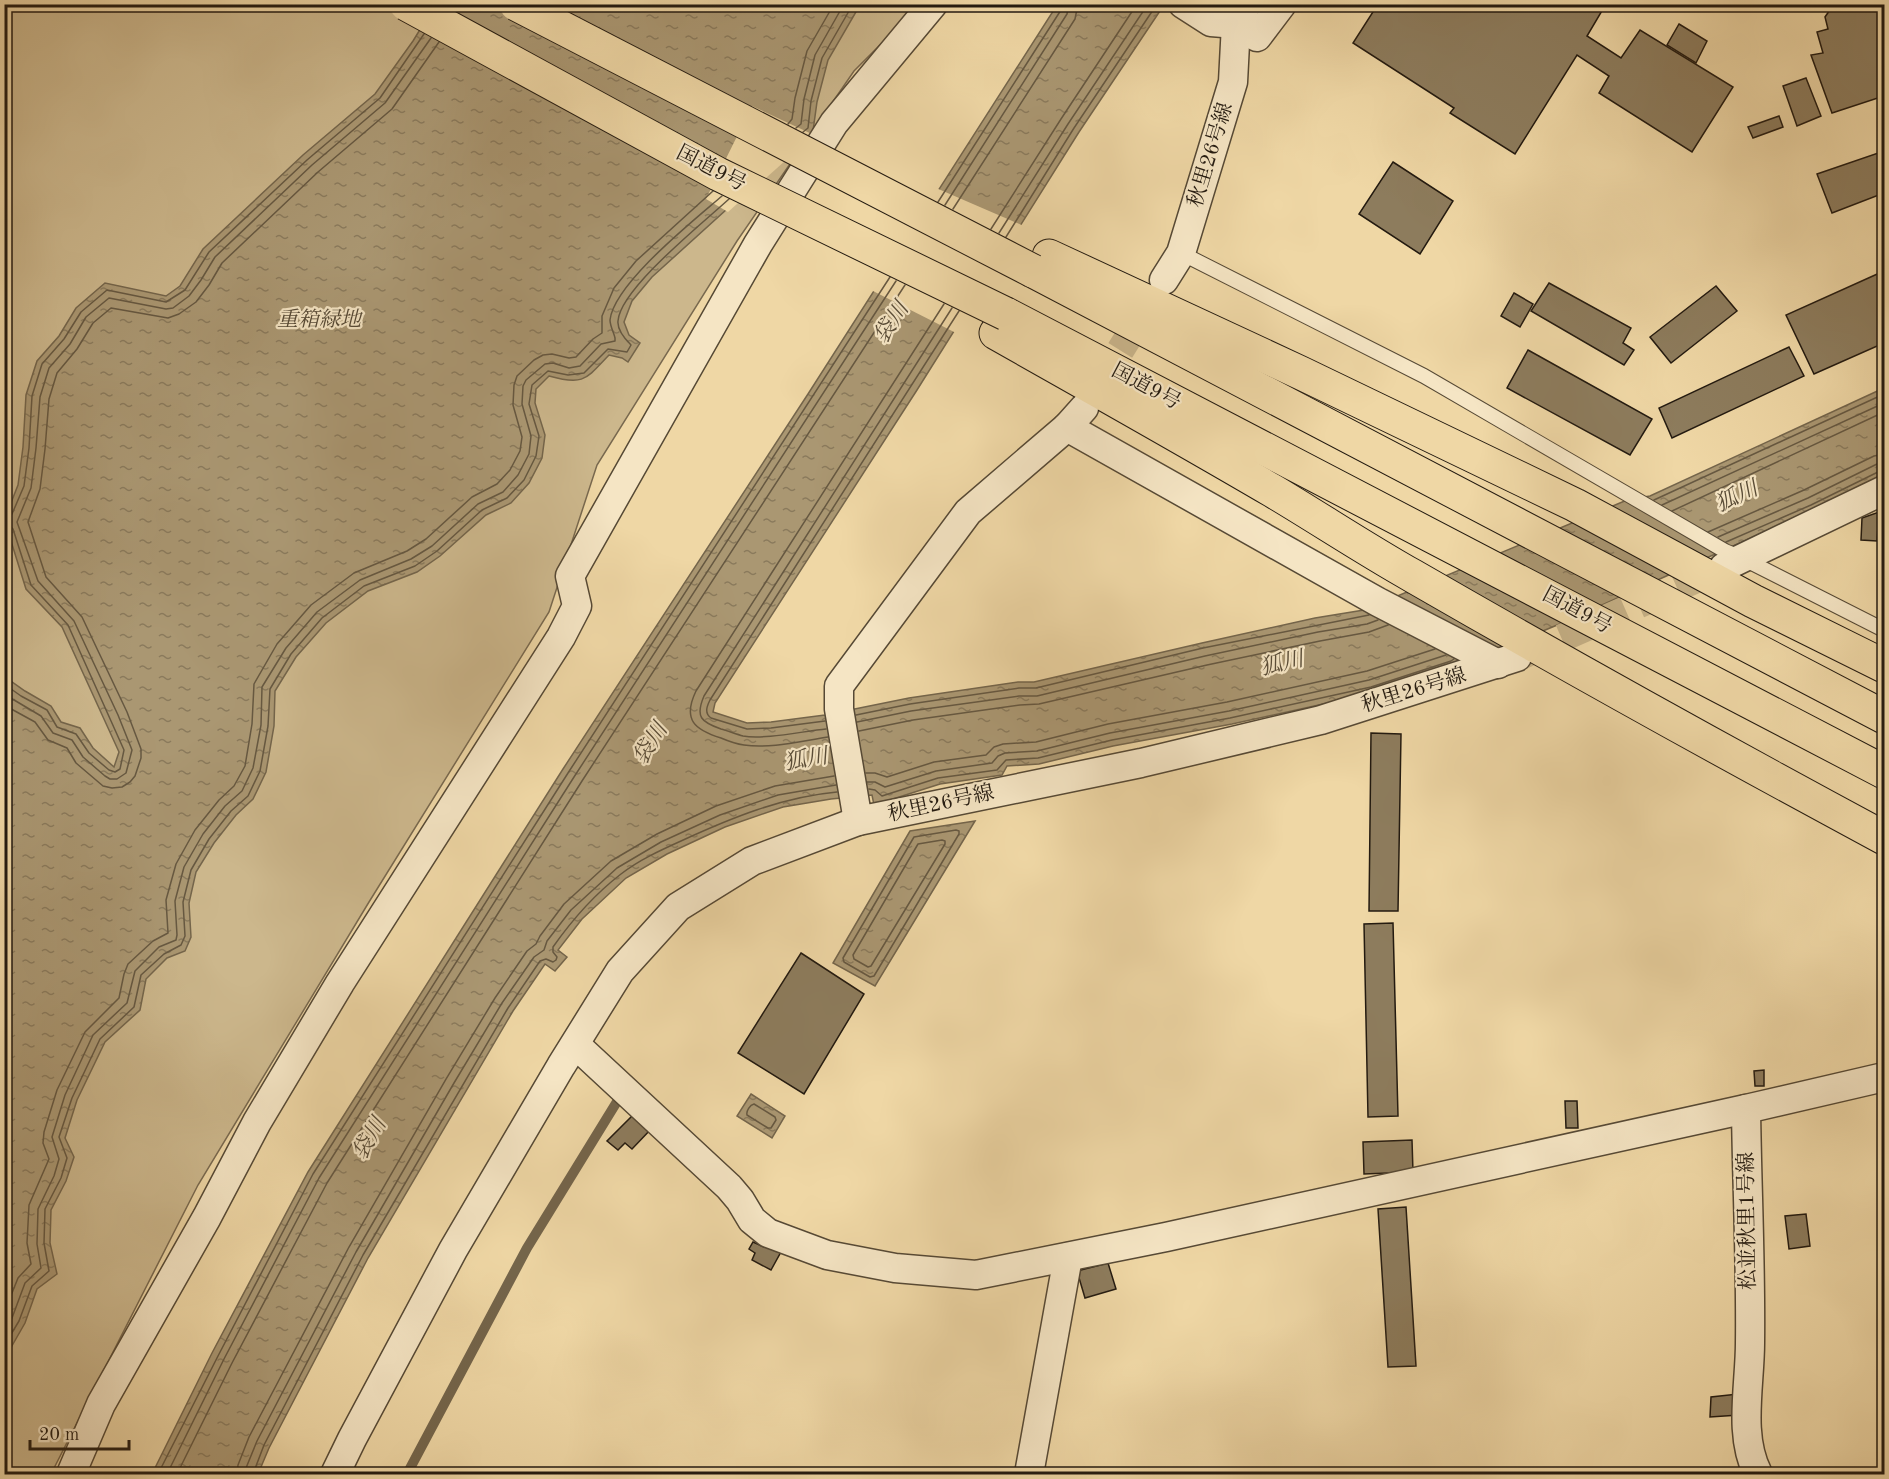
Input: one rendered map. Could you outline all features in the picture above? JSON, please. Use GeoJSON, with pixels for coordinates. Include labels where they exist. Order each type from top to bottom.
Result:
{"type":"FeatureCollection","features":[{"type":"Feature","properties":{"kind":"highway","name":"国道9号"},"geometry":{"type":"LineString","coordinates":[[406,4],[718,174],[1001,324],[1463,552],[1884,772]]}},
{"type":"Feature","properties":{"kind":"highway"},"geometry":{"type":"LineString","coordinates":[[516,4],[744,123],[1037,262],[1301,373],[1575,505],[1722,562],[1753,601],[1884,666]]}},
{"type":"Feature","properties":{"kind":"highway"},"geometry":{"type":"LineString","coordinates":[[1037,262],[1522,527],[1884,717]]}},
{"type":"Feature","properties":{"kind":"highway"},"geometry":{"type":"LineString","coordinates":[[1001,324],[1160,425],[1410,575],[1506,654],[1708,744],[1884,838]]}},
{"type":"Feature","properties":{"kind":"street"},"geometry":{"type":"LineString","coordinates":[[71,1474],[102,1404],[207,1217],[257,1122],[340,982],[561,637],[578,606],[570,576],[758,244],[834,123],[933,4]]}},
{"type":"Feature","properties":{"kind":"street"},"geometry":{"type":"LineString","coordinates":[[1183,4],[1231,17],[1257,38],[1282,4]]}},
{"type":"Feature","properties":{"kind":"street","name":"秋里26号線"},"geometry":{"type":"LineString","coordinates":[[1164,280],[1181,253],[1233,82],[1231,17]]}},
{"type":"Feature","properties":{"kind":"street","name":"秋里26号線"},"geometry":{"type":"LineString","coordinates":[[1075,417],[1378,602],[1506,654],[1321,720],[1141,763],[857,809],[839,709],[839,686],[968,512],[1075,417]]}},
{"type":"Feature","properties":{"kind":"street"},"geometry":{"type":"LineString","coordinates":[[1722,562],[1884,490]]}},
{"type":"Feature","properties":{"kind":"street"},"geometry":{"type":"LineString","coordinates":[[335,1474],[453,1250],[561,1066],[620,971],[678,907],[752,861],[857,809]]}},
{"type":"Feature","properties":{"kind":"street"},"geometry":{"type":"LineString","coordinates":[[576,1045],[729,1187],[752,1220],[768,1233],[827,1255],[907,1269],[976,1275],[1068,1257],[1884,1077]]}},
{"type":"Feature","properties":{"kind":"street","name":"松並秋里1号線"},"geometry":{"type":"LineString","coordinates":[[1746,1109],[1750,1344],[1746,1425],[1751,1461],[1758,1474]]}},
{"type":"Feature","properties":{"kind":"street"},"geometry":{"type":"LineString","coordinates":[[1029,1474],[1068,1257]]}},
{"type":"Feature","properties":{"kind":"lane"},"geometry":{"type":"LineString","coordinates":[[1181,253],[1424,376],[1626,493],[1722,562],[1884,630]]}},
{"type":"Feature","properties":{"kind":"green space","name":"重箱緑地"},"geometry":{"type":"Polygon","coordinates":[[[5,5],[920,5],[854,71],[737,241],[597,465],[549,612],[369,902],[198,1185],[51,1474],[5,1474],[5,5]]]}},
{"type":"Feature","properties":{"kind":"water"},"geometry":{"type":"Polygon","coordinates":[[[435,5],[860,5],[828,60],[817,102],[813,131],[652,277],[632,301],[624,322],[629,335],[640,343],[628,362],[609,355],[584,378],[570,380],[549,376],[536,389],[535,403],[545,435],[542,458],[529,483],[511,503],[486,515],[440,556],[417,572],[368,591],[326,623],[296,657],[275,691],[274,726],[266,772],[253,799],[236,815],[214,843],[196,872],[189,903],[191,937],[185,951],[167,958],[146,979],[140,1010],[105,1042],[77,1100],[65,1138],[74,1157],[66,1181],[51,1210],[50,1243],[57,1274],[37,1289],[25,1323],[5,1358],[5,677],[51,706],[61,722],[80,728],[93,748],[114,767],[119,752],[62,627],[26,589],[5,522],[18,485],[26,395],[37,361],[59,336],[76,308],[105,283],[166,296],[180,286],[203,249],[303,155],[375,94],[413,41],[435,5]]]}},
{"type":"Feature","properties":{"kind":"water"},"geometry":{"type":"Polygon","coordinates":[[[1057,5],[1164,5],[1079,132],[917,390],[715,703],[713,712],[747,723],[825,715],[909,698],[1018,682],[1034,682],[1315,618],[1364,610],[1627,500],[1650,496],[1884,388],[1884,475],[1813,510],[1562,623],[1466,663],[1373,693],[1232,724],[1113,746],[1039,764],[1007,766],[1002,775],[940,784],[874,805],[872,795],[783,807],[725,827],[667,854],[626,878],[582,919],[558,950],[567,957],[555,971],[545,964],[513,1011],[368,1258],[269,1448],[258,1474],[152,1474],[212,1353],[308,1172],[563,769],[808,394],[1057,5]]]}},
{"type":"Feature","properties":{"kind":"water"},"geometry":{"type":"Polygon","coordinates":[[[975,821],[875,986],[833,963],[910,831],[975,821]]]}},
{"type":"Feature","properties":{"kind":"water"},"geometry":{"type":"Polygon","coordinates":[[[751,1094],[785,1116],[772,1138],[737,1116],[751,1094]]]}},
{"type":"Feature","properties":{"kind":"pier"},"geometry":{"type":"Polygon","coordinates":[[[752,106],[814,135],[728,212],[706,199],[752,106]]]}},
{"type":"Feature","properties":{"kind":"pier"},"geometry":{"type":"Polygon","coordinates":[[[936,188],[1024,226],[956,333],[871,290],[936,188]]]}},
{"type":"Feature","properties":{"kind":"building"},"geometry":{"type":"Polygon","coordinates":[[[1378,4],[1606,4],[1587,36],[1621,58],[1640,30],[1733,87],[1692,152],[1599,93],[1609,76],[1577,55],[1515,154],[1450,113],[1454,108],[1353,43],[1378,4]]]}},
{"type":"Feature","properties":{"kind":"building"},"geometry":{"type":"Polygon","coordinates":[[[1834,4],[1884,4],[1884,96],[1832,113],[1811,55],[1823,53],[1817,32],[1828,29],[1825,17],[1834,4]]]}},
{"type":"Feature","properties":{"kind":"building"},"geometry":{"type":"Polygon","coordinates":[[[1679,24],[1707,41],[1696,63],[1667,45],[1679,24]]]}},
{"type":"Feature","properties":{"kind":"building"},"geometry":{"type":"Polygon","coordinates":[[[1806,78],[1821,116],[1797,126],[1783,86],[1806,78]]]}},
{"type":"Feature","properties":{"kind":"building"},"geometry":{"type":"Polygon","coordinates":[[[1779,116],[1783,127],[1753,138],[1748,127],[1779,116]]]}},
{"type":"Feature","properties":{"kind":"building"},"geometry":{"type":"Polygon","coordinates":[[[1884,151],[1884,193],[1832,213],[1817,174],[1884,151]]]}},
{"type":"Feature","properties":{"kind":"building"},"geometry":{"type":"Polygon","coordinates":[[[1393,162],[1453,201],[1420,254],[1359,214],[1393,162]]]}},
{"type":"Feature","properties":{"kind":"building"},"geometry":{"type":"Polygon","coordinates":[[[1884,271],[1884,343],[1814,374],[1786,315],[1884,271]]]}},
{"type":"Feature","properties":{"kind":"building"},"geometry":{"type":"Polygon","coordinates":[[[1549,283],[1631,328],[1623,343],[1634,350],[1624,365],[1531,311],[1549,283]]]}},
{"type":"Feature","properties":{"kind":"building"},"geometry":{"type":"Polygon","coordinates":[[[1716,286],[1737,311],[1671,363],[1650,337],[1716,286]]]}},
{"type":"Feature","properties":{"kind":"building"},"geometry":{"type":"Polygon","coordinates":[[[1514,293],[1533,304],[1520,327],[1501,316],[1514,293]]]}},
{"type":"Feature","properties":{"kind":"building"},"geometry":{"type":"Polygon","coordinates":[[[1789,347],[1804,376],[1672,438],[1659,408],[1789,347]]]}},
{"type":"Feature","properties":{"kind":"building"},"geometry":{"type":"Polygon","coordinates":[[[1528,350],[1652,419],[1630,455],[1507,388],[1528,350]]]}},
{"type":"Feature","properties":{"kind":"building"},"geometry":{"type":"Polygon","coordinates":[[[1879,512],[1877,541],[1861,540],[1862,518],[1879,512]]]}},
{"type":"Feature","properties":{"kind":"building"},"geometry":{"type":"Polygon","coordinates":[[[1371,733],[1401,734],[1398,911],[1369,911],[1371,733]]]}},
{"type":"Feature","properties":{"kind":"building"},"geometry":{"type":"Polygon","coordinates":[[[1393,923],[1398,1116],[1368,1117],[1364,924],[1393,923]]]}},
{"type":"Feature","properties":{"kind":"building"},"geometry":{"type":"Polygon","coordinates":[[[801,953],[864,994],[804,1094],[738,1053],[801,953]]]}},
{"type":"Feature","properties":{"kind":"building"},"geometry":{"type":"Polygon","coordinates":[[[1764,1070],[1764,1086],[1755,1086],[1754,1071],[1764,1070]]]}},
{"type":"Feature","properties":{"kind":"building"},"geometry":{"type":"Polygon","coordinates":[[[1565,1101],[1577,1101],[1578,1128],[1566,1128],[1565,1101]]]}},
{"type":"Feature","properties":{"kind":"building"},"geometry":{"type":"Polygon","coordinates":[[[635,1113],[652,1128],[632,1149],[625,1143],[618,1150],[607,1141],[635,1113]]]}},
{"type":"Feature","properties":{"kind":"building"},"geometry":{"type":"Polygon","coordinates":[[[1412,1140],[1413,1172],[1364,1174],[1363,1142],[1412,1140]]]}},
{"type":"Feature","properties":{"kind":"building"},"geometry":{"type":"Polygon","coordinates":[[[1406,1207],[1416,1366],[1388,1367],[1378,1209],[1406,1207]]]}},
{"type":"Feature","properties":{"kind":"building"},"geometry":{"type":"Polygon","coordinates":[[[1806,1214],[1810,1246],[1789,1249],[1785,1216],[1806,1214]]]}},
{"type":"Feature","properties":{"kind":"building"},"geometry":{"type":"Polygon","coordinates":[[[753,1242],[764,1247],[766,1242],[782,1250],[771,1270],[752,1260],[755,1253],[749,1249],[753,1242]]]}},
{"type":"Feature","properties":{"kind":"building"},"geometry":{"type":"Polygon","coordinates":[[[1108,1263],[1116,1289],[1085,1298],[1077,1271],[1108,1263]]]}},
{"type":"Feature","properties":{"kind":"building"},"geometry":{"type":"Polygon","coordinates":[[[1738,1394],[1739,1415],[1710,1417],[1711,1397],[1738,1394]]]}},
{"type":"Feature","properties":{"kind":"waterway"},"geometry":{"type":"LineString","coordinates":[[407,1474],[527,1248],[618,1100]]}},
{"type":"Feature","properties":{"kind":"tunnel"},"geometry":{"type":"LineString","coordinates":[[1098,386],[1148,306]]}},
{"type":"Feature","properties":{"kind":"tunnel"},"geometry":{"type":"LineString","coordinates":[[1523,655],[1722,568]]}},
{"type":"Feature","properties":{"kind":"water label","name":"袋川"},"geometry":{"type":"Point","coordinates":[892,323]}},
{"type":"Feature","properties":{"kind":"water label","name":"狐川"},"geometry":{"type":"Point","coordinates":[1737,497]}},
{"type":"Feature","properties":{"kind":"water label","name":"狐川"},"geometry":{"type":"Point","coordinates":[1282,664]}},
{"type":"Feature","properties":{"kind":"water label","name":"袋川"},"geometry":{"type":"Point","coordinates":[651,744]}},
{"type":"Feature","properties":{"kind":"water label","name":"狐川"},"geometry":{"type":"Point","coordinates":[806,760]}},
{"type":"Feature","properties":{"kind":"water label","name":"袋川"},"geometry":{"type":"Point","coordinates":[370,1139]}}]}
